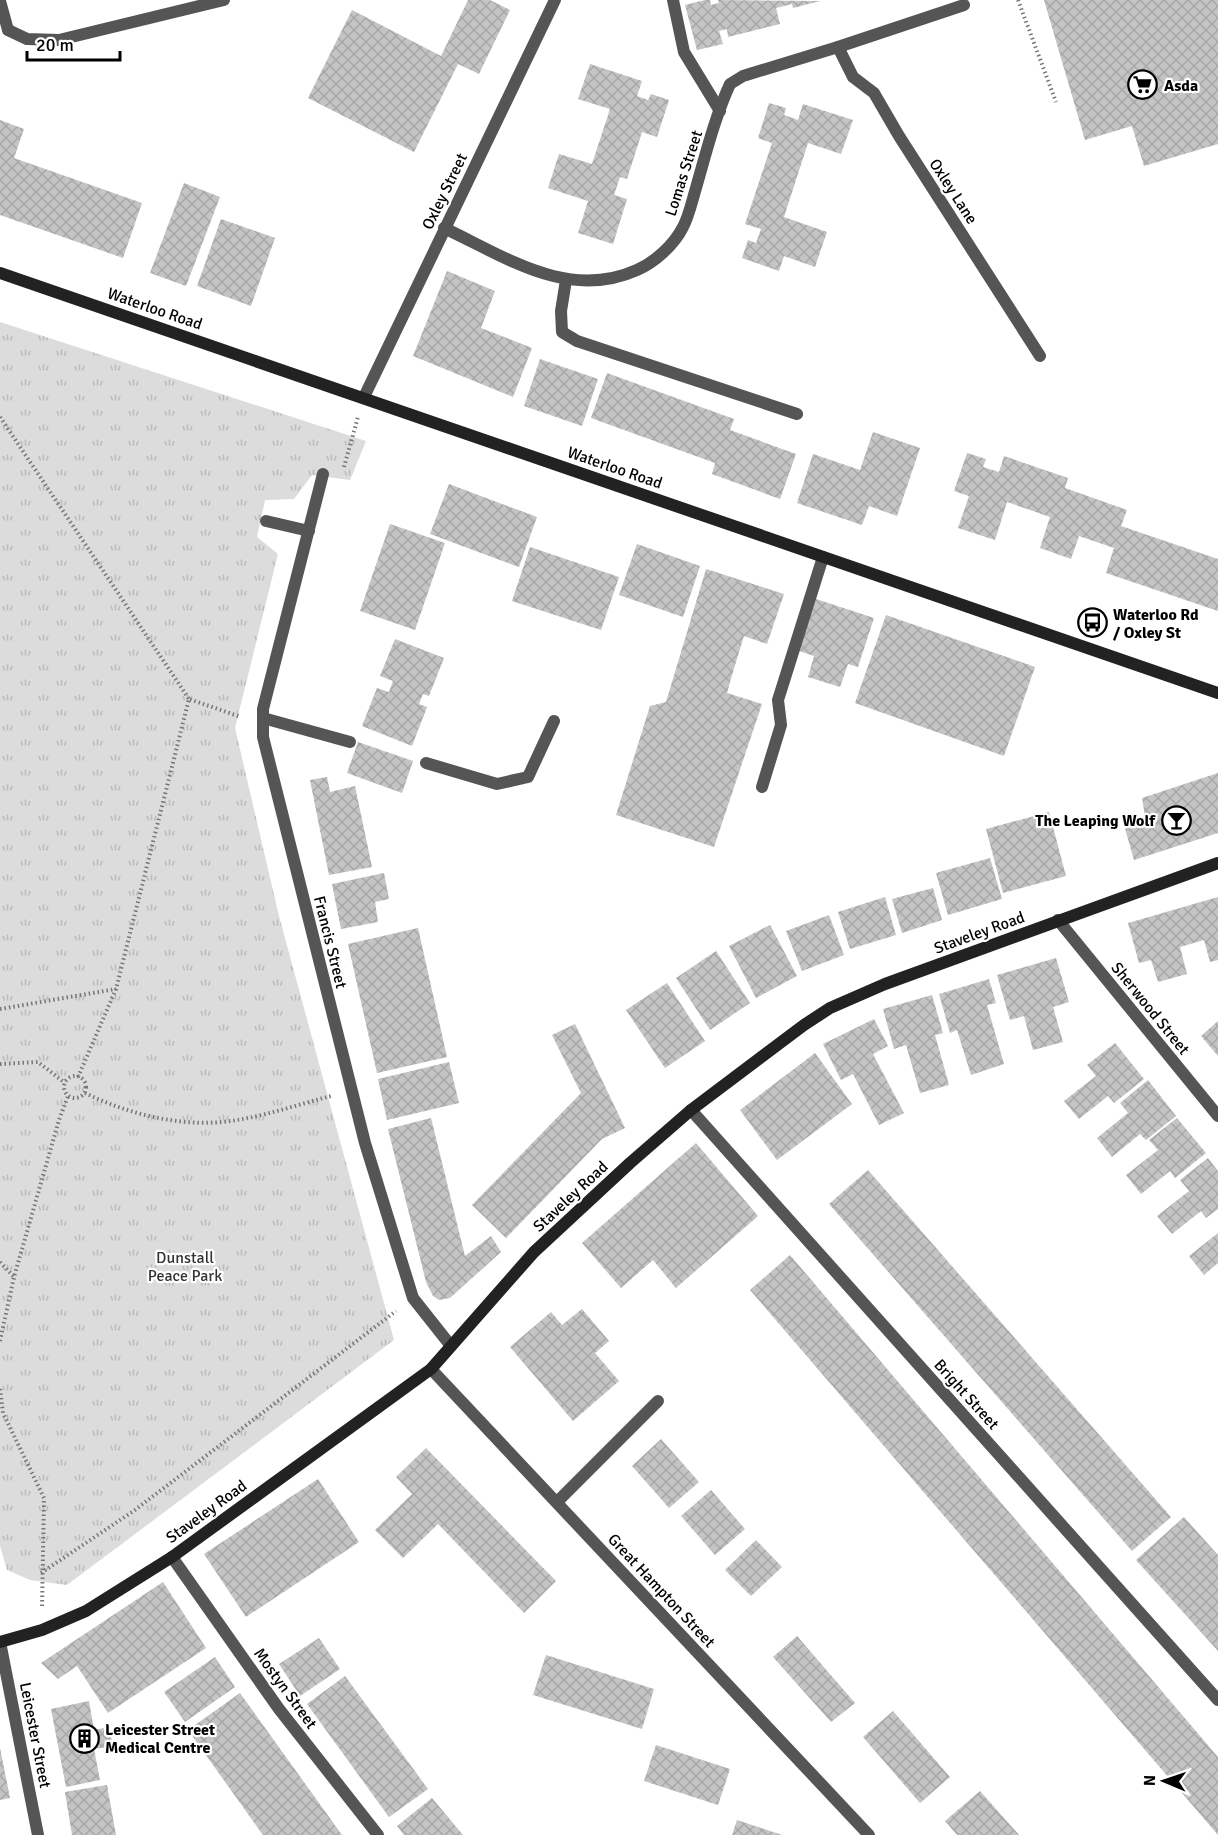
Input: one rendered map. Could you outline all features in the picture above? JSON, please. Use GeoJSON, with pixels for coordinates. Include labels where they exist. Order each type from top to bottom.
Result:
{"type":"FeatureCollection","features":[{"type":"Feature","properties":{"kind":"street"},"geometry":{"type":"LineString","coordinates":[[0,1],[8,30],[27,39],[59,40],[224,0]]}},
{"type":"Feature","properties":{"kind":"street","name":"Oxley Street"},"geometry":{"type":"LineString","coordinates":[[364,397],[555,0]]}},
{"type":"Feature","properties":{"kind":"street"},"geometry":{"type":"LineString","coordinates":[[673,0],[684,52],[720,111]]}},
{"type":"Feature","properties":{"kind":"street","name":"Lomas Street"},"geometry":{"type":"LineString","coordinates":[[444,228],[538,273],[589,283],[619,279],[645,267],[667,250],[683,227],[730,84],[743,76],[964,5]]}},
{"type":"Feature","properties":{"kind":"street","name":"Oxley Lane"},"geometry":{"type":"LineString","coordinates":[[838,47],[853,77],[874,93],[899,136],[1040,356]]}},
{"type":"Feature","properties":{"kind":"street","name":"Waterloo Road"},"geometry":{"type":"LineString","coordinates":[[0,273],[1218,693]]}},
{"type":"Feature","properties":{"kind":"street"},"geometry":{"type":"LineString","coordinates":[[566,280],[561,311],[562,332],[577,342],[797,414]]}},
{"type":"Feature","properties":{"kind":"street","name":"Francis Street"},"geometry":{"type":"LineString","coordinates":[[323,474],[263,721],[267,761],[365,1143],[413,1298],[451,1346]]}},
{"type":"Feature","properties":{"kind":"street"},"geometry":{"type":"LineString","coordinates":[[266,521],[309,531]]}},
{"type":"Feature","properties":{"kind":"street"},"geometry":{"type":"LineString","coordinates":[[762,788],[781,725],[778,700],[823,557]]}},
{"type":"Feature","properties":{"kind":"street"},"geometry":{"type":"LineString","coordinates":[[263,721],[350,742]]}},
{"type":"Feature","properties":{"kind":"street"},"geometry":{"type":"LineString","coordinates":[[426,763],[497,784],[528,777],[554,721]]}},
{"type":"Feature","properties":{"kind":"street","name":"Staveley Road"},"geometry":{"type":"LineString","coordinates":[[0,1642],[42,1630],[86,1611],[172,1557],[431,1369],[534,1252],[692,1110],[804,1024],[830,1008],[885,984],[1218,862]]}},
{"type":"Feature","properties":{"kind":"street","name":"Sherwood Street"},"geometry":{"type":"LineString","coordinates":[[1058,920],[1218,1116]]}},
{"type":"Feature","properties":{"kind":"street","name":"Bright Street"},"geometry":{"type":"LineString","coordinates":[[692,1110],[1218,1700]]}},
{"type":"Feature","properties":{"kind":"street","name":"Great Hampton Street"},"geometry":{"type":"LineString","coordinates":[[431,1369],[869,1835]]}},
{"type":"Feature","properties":{"kind":"street"},"geometry":{"type":"LineString","coordinates":[[557,1502],[658,1401]]}},
{"type":"Feature","properties":{"kind":"street","name":"Mostyn Street"},"geometry":{"type":"LineString","coordinates":[[172,1557],[279,1709],[378,1835]]}},
{"type":"Feature","properties":{"kind":"street","name":"Leicester Street"},"geometry":{"type":"LineString","coordinates":[[0,1642],[38,1835]]}},
{"type":"Feature","properties":{"kind":"path"},"geometry":{"type":"LineString","coordinates":[[1018,0],[1056,102]]}},
{"type":"Feature","properties":{"kind":"path"},"geometry":{"type":"LineString","coordinates":[[323,474],[344,468],[364,397]]}},
{"type":"Feature","properties":{"kind":"path"},"geometry":{"type":"LineString","coordinates":[[0,417],[189,699],[263,721]]}},
{"type":"Feature","properties":{"kind":"path"},"geometry":{"type":"LineString","coordinates":[[78,1077],[116,990],[189,699]]}},
{"type":"Feature","properties":{"kind":"path"},"geometry":{"type":"LineString","coordinates":[[0,1009],[116,990]]}},
{"type":"Feature","properties":{"kind":"path"},"geometry":{"type":"LineString","coordinates":[[0,1064],[38,1062],[65,1083],[68,1096],[14,1277],[0,1341]]}},
{"type":"Feature","properties":{"kind":"path"},"geometry":{"type":"LineString","coordinates":[[65,1083],[70,1077],[78,1077],[86,1082],[85,1093]]}},
{"type":"Feature","properties":{"kind":"path"},"geometry":{"type":"LineString","coordinates":[[85,1093],[155,1117],[197,1123],[237,1120],[352,1091]]}},
{"type":"Feature","properties":{"kind":"path"},"geometry":{"type":"LineString","coordinates":[[68,1096],[76,1099],[85,1093]]}},
{"type":"Feature","properties":{"kind":"path"},"geometry":{"type":"LineString","coordinates":[[0,1262],[14,1277]]}},
{"type":"Feature","properties":{"kind":"path"},"geometry":{"type":"LineString","coordinates":[[41,1573],[135,1510],[413,1298]]}},
{"type":"Feature","properties":{"kind":"path"},"geometry":{"type":"LineString","coordinates":[[0,1389],[3,1413],[44,1498],[41,1573],[42,1630]]}},
{"type":"Feature","properties":{"kind":"green space","name":"Dunstall Peace Park"},"geometry":{"type":"Polygon","coordinates":[[[0,322],[366,441],[350,480],[312,475],[294,499],[265,500],[257,537],[278,554],[235,728],[279,916],[394,1340],[67,1585],[30,1580],[7,1570],[0,1546],[0,322]]]}},
{"type":"Feature","properties":{"kind":"building"},"geometry":{"type":"Polygon","coordinates":[[[468,0],[490,0],[510,10],[479,74],[458,64],[414,152],[308,98],[352,10],[441,56],[468,0]]]}},
{"type":"Feature","properties":{"kind":"building"},"geometry":{"type":"Polygon","coordinates":[[[710,0],[711,5],[719,3],[718,0],[820,1],[793,8],[792,4],[776,8],[780,24],[728,37],[727,29],[719,31],[723,44],[697,50],[685,5],[710,0]]]}},
{"type":"Feature","properties":{"kind":"building","name":"Asda"},"geometry":{"type":"Polygon","coordinates":[[[1044,0],[1218,0],[1218,144],[1144,166],[1132,126],[1085,140],[1044,0]]]}},
{"type":"Feature","properties":{"kind":"building"},"geometry":{"type":"Polygon","coordinates":[[[590,64],[642,81],[637,96],[648,100],[651,94],[669,100],[657,137],[642,132],[627,179],[620,177],[614,195],[627,199],[613,244],[578,233],[588,201],[548,188],[559,154],[592,164],[610,109],[578,99],[590,64]]]}},
{"type":"Feature","properties":{"kind":"building"},"geometry":{"type":"Polygon","coordinates":[[[769,103],[786,108],[784,115],[798,120],[803,104],[853,120],[841,154],[808,143],[784,217],[827,232],[815,267],[784,256],[779,271],[742,258],[748,240],[756,243],[761,229],[745,224],[772,143],[758,138],[769,103]]]}},
{"type":"Feature","properties":{"kind":"building"},"geometry":{"type":"Polygon","coordinates":[[[0,120],[24,129],[14,158],[142,203],[123,258],[0,215],[0,120]]]}},
{"type":"Feature","properties":{"kind":"building"},"geometry":{"type":"Polygon","coordinates":[[[184,183],[220,197],[186,286],[150,273],[184,183]]]}},
{"type":"Feature","properties":{"kind":"building"},"geometry":{"type":"Polygon","coordinates":[[[221,219],[275,238],[251,306],[197,286],[221,219]]]}},
{"type":"Feature","properties":{"kind":"building"},"geometry":{"type":"Polygon","coordinates":[[[447,271],[495,291],[481,328],[532,348],[513,397],[413,356],[447,271]]]}},
{"type":"Feature","properties":{"kind":"building"},"geometry":{"type":"Polygon","coordinates":[[[540,359],[598,379],[582,426],[524,406],[540,359]]]}},
{"type":"Feature","properties":{"kind":"building"},"geometry":{"type":"Polygon","coordinates":[[[607,373],[734,419],[730,430],[796,454],[780,499],[712,474],[715,463],[591,418],[607,373]]]}},
{"type":"Feature","properties":{"kind":"building"},"geometry":{"type":"Polygon","coordinates":[[[873,432],[920,448],[897,516],[869,506],[862,525],[797,503],[813,454],[860,470],[873,432]]]}},
{"type":"Feature","properties":{"kind":"building"},"geometry":{"type":"Polygon","coordinates":[[[967,453],[986,459],[983,467],[999,472],[1004,456],[1068,478],[1065,488],[1127,510],[1121,526],[1218,559],[1218,611],[1106,573],[1114,548],[1079,536],[1071,559],[1040,548],[1050,517],[1007,502],[995,540],[958,528],[969,496],[954,491],[967,453]]]}},
{"type":"Feature","properties":{"kind":"building"},"geometry":{"type":"Polygon","coordinates":[[[449,484],[537,517],[519,567],[430,534],[449,484]]]}},
{"type":"Feature","properties":{"kind":"building"},"geometry":{"type":"Polygon","coordinates":[[[390,524],[445,543],[415,630],[360,611],[390,524]]]}},
{"type":"Feature","properties":{"kind":"building"},"geometry":{"type":"Polygon","coordinates":[[[637,544],[700,566],[683,617],[619,595],[637,544]]]}},
{"type":"Feature","properties":{"kind":"building"},"geometry":{"type":"Polygon","coordinates":[[[530,547],[619,577],[601,630],[512,601],[530,547]]]}},
{"type":"Feature","properties":{"kind":"building"},"geometry":{"type":"Polygon","coordinates":[[[706,569],[784,594],[767,644],[744,636],[727,693],[762,704],[714,847],[616,815],[650,706],[666,702],[706,569]]]}},
{"type":"Feature","properties":{"kind":"building"},"geometry":{"type":"Polygon","coordinates":[[[816,599],[874,618],[858,667],[848,664],[840,687],[808,677],[814,656],[799,651],[816,599]]]}},
{"type":"Feature","properties":{"kind":"building"},"geometry":{"type":"Polygon","coordinates":[[[886,615],[1035,667],[1004,756],[855,703],[886,615]]]}},
{"type":"Feature","properties":{"kind":"building"},"geometry":{"type":"Polygon","coordinates":[[[395,639],[444,658],[429,696],[423,694],[419,704],[427,707],[412,746],[362,726],[377,688],[389,692],[393,681],[380,676],[395,639]]]}},
{"type":"Feature","properties":{"kind":"building"},"geometry":{"type":"Polygon","coordinates":[[[358,742],[413,761],[402,793],[347,773],[358,742]]]}},
{"type":"Feature","properties":{"kind":"building","name":"The Leaping Wolf"},"geometry":{"type":"Polygon","coordinates":[[[1218,773],[1218,833],[1134,860],[1124,825],[1145,816],[1142,798],[1218,773]]]}},
{"type":"Feature","properties":{"kind":"building"},"geometry":{"type":"Polygon","coordinates":[[[327,777],[330,792],[355,786],[372,867],[329,875],[310,780],[327,777]]]}},
{"type":"Feature","properties":{"kind":"building"},"geometry":{"type":"Polygon","coordinates":[[[1049,812],[1066,876],[1003,893],[986,829],[1049,812]]]}},
{"type":"Feature","properties":{"kind":"building"},"geometry":{"type":"Polygon","coordinates":[[[990,858],[1002,899],[948,915],[936,873],[990,858]]]}},
{"type":"Feature","properties":{"kind":"building"},"geometry":{"type":"Polygon","coordinates":[[[384,873],[389,899],[375,902],[378,922],[341,929],[332,884],[384,873]]]}},
{"type":"Feature","properties":{"kind":"building"},"geometry":{"type":"Polygon","coordinates":[[[933,888],[942,920],[902,933],[892,899],[933,888]]]}},
{"type":"Feature","properties":{"kind":"building"},"geometry":{"type":"Polygon","coordinates":[[[885,897],[896,935],[850,949],[838,912],[885,897]]]}},
{"type":"Feature","properties":{"kind":"building"},"geometry":{"type":"Polygon","coordinates":[[[1218,897],[1218,960],[1210,962],[1204,940],[1180,947],[1187,974],[1158,982],[1151,960],[1139,963],[1128,923],[1218,897]]]}},
{"type":"Feature","properties":{"kind":"building"},"geometry":{"type":"Polygon","coordinates":[[[829,915],[844,955],[802,971],[786,931],[829,915]]]}},
{"type":"Feature","properties":{"kind":"building"},"geometry":{"type":"Polygon","coordinates":[[[770,925],[797,976],[756,998],[729,946],[770,925]]]}},
{"type":"Feature","properties":{"kind":"building"},"geometry":{"type":"Polygon","coordinates":[[[418,928],[447,1057],[377,1073],[348,944],[418,928]]]}},
{"type":"Feature","properties":{"kind":"building"},"geometry":{"type":"Polygon","coordinates":[[[716,951],[750,1003],[710,1030],[676,978],[716,951]]]}},
{"type":"Feature","properties":{"kind":"building"},"geometry":{"type":"Polygon","coordinates":[[[1056,958],[1069,1002],[1053,1007],[1063,1042],[1033,1050],[1024,1016],[1010,1020],[997,975],[1056,958]]]}},
{"type":"Feature","properties":{"kind":"building"},"geometry":{"type":"Polygon","coordinates":[[[989,979],[996,1003],[987,1005],[1004,1064],[971,1075],[957,1030],[950,1033],[939,994],[989,979]]]}},
{"type":"Feature","properties":{"kind":"building"},"geometry":{"type":"Polygon","coordinates":[[[667,983],[705,1041],[665,1068],[626,1010],[667,983]]]}},
{"type":"Feature","properties":{"kind":"building"},"geometry":{"type":"Polygon","coordinates":[[[932,995],[943,1033],[935,1035],[949,1085],[920,1093],[906,1045],[894,1049],[883,1009],[932,995]]]}},
{"type":"Feature","properties":{"kind":"building"},"geometry":{"type":"Polygon","coordinates":[[[874,1019],[888,1046],[873,1054],[904,1113],[879,1125],[853,1074],[841,1080],[823,1044],[874,1019]]]}},
{"type":"Feature","properties":{"kind":"building"},"geometry":{"type":"Polygon","coordinates":[[[1218,1021],[1218,1056],[1201,1036],[1218,1021]]]}},
{"type":"Feature","properties":{"kind":"building"},"geometry":{"type":"Polygon","coordinates":[[[575,1024],[625,1128],[602,1139],[506,1238],[472,1205],[581,1093],[552,1035],[575,1024]]]}},
{"type":"Feature","properties":{"kind":"building"},"geometry":{"type":"Polygon","coordinates":[[[1115,1043],[1144,1079],[1114,1103],[1108,1096],[1079,1119],[1064,1101],[1096,1076],[1087,1065],[1115,1043]]]}},
{"type":"Feature","properties":{"kind":"building"},"geometry":{"type":"Polygon","coordinates":[[[815,1053],[852,1104],[777,1160],[740,1110],[815,1053]]]}},
{"type":"Feature","properties":{"kind":"building"},"geometry":{"type":"Polygon","coordinates":[[[449,1062],[459,1103],[387,1120],[378,1079],[449,1062]]]}},
{"type":"Feature","properties":{"kind":"building"},"geometry":{"type":"Polygon","coordinates":[[[1148,1080],[1176,1116],[1146,1140],[1140,1134],[1112,1157],[1097,1138],[1128,1113],[1120,1103],[1148,1080]]]}},
{"type":"Feature","properties":{"kind":"building"},"geometry":{"type":"Polygon","coordinates":[[[431,1118],[465,1256],[491,1236],[501,1252],[450,1298],[439,1300],[433,1296],[426,1282],[388,1129],[431,1118]]]}},
{"type":"Feature","properties":{"kind":"building"},"geometry":{"type":"Polygon","coordinates":[[[1177,1118],[1206,1153],[1175,1178],[1170,1171],[1141,1194],[1126,1175],[1158,1150],[1149,1140],[1177,1118]]]}},
{"type":"Feature","properties":{"kind":"building"},"geometry":{"type":"Polygon","coordinates":[[[696,1143],[758,1216],[676,1288],[653,1260],[621,1288],[582,1243],[696,1143]]]}},
{"type":"Feature","properties":{"kind":"building"},"geometry":{"type":"Polygon","coordinates":[[[1208,1158],[1218,1171],[1218,1209],[1206,1218],[1201,1211],[1172,1234],[1157,1216],[1189,1191],[1180,1180],[1208,1158]]]}},
{"type":"Feature","properties":{"kind":"building"},"geometry":{"type":"Polygon","coordinates":[[[868,1170],[1171,1517],[1132,1551],[829,1204],[868,1170]]]}},
{"type":"Feature","properties":{"kind":"building"},"geometry":{"type":"Polygon","coordinates":[[[1218,1233],[1218,1263],[1204,1275],[1189,1256],[1218,1233]]]}},
{"type":"Feature","properties":{"kind":"building"},"geometry":{"type":"Polygon","coordinates":[[[790,1255],[1218,1757],[1218,1835],[750,1290],[790,1255]]]}},
{"type":"Feature","properties":{"kind":"building"},"geometry":{"type":"Polygon","coordinates":[[[582,1309],[609,1341],[595,1353],[619,1381],[573,1421],[510,1347],[551,1312],[562,1325],[582,1309]]]}},
{"type":"Feature","properties":{"kind":"building"},"geometry":{"type":"Polygon","coordinates":[[[661,1439],[699,1482],[669,1508],[632,1466],[661,1439]]]}},
{"type":"Feature","properties":{"kind":"building"},"geometry":{"type":"Polygon","coordinates":[[[426,1448],[556,1581],[524,1613],[438,1524],[403,1558],[375,1530],[412,1494],[396,1477],[426,1448]]]}},
{"type":"Feature","properties":{"kind":"building"},"geometry":{"type":"Polygon","coordinates":[[[318,1479],[359,1542],[246,1617],[204,1554],[318,1479]]]}},
{"type":"Feature","properties":{"kind":"building"},"geometry":{"type":"Polygon","coordinates":[[[711,1490],[745,1529],[715,1555],[681,1516],[711,1490]]]}},
{"type":"Feature","properties":{"kind":"building"},"geometry":{"type":"Polygon","coordinates":[[[1184,1517],[1218,1555],[1218,1651],[1136,1560],[1184,1517]]]}},
{"type":"Feature","properties":{"kind":"building"},"geometry":{"type":"Polygon","coordinates":[[[756,1540],[782,1567],[751,1596],[725,1570],[756,1540]]]}},
{"type":"Feature","properties":{"kind":"building"},"geometry":{"type":"Polygon","coordinates":[[[163,1582],[206,1648],[108,1713],[77,1666],[58,1679],[41,1663],[163,1582]]]}},
{"type":"Feature","properties":{"kind":"building"},"geometry":{"type":"Polygon","coordinates":[[[797,1636],[855,1703],[831,1722],[773,1657],[797,1636]]]}},
{"type":"Feature","properties":{"kind":"building"},"geometry":{"type":"Polygon","coordinates":[[[319,1638],[340,1669],[300,1696],[279,1664],[319,1638]]]}},
{"type":"Feature","properties":{"kind":"building"},"geometry":{"type":"Polygon","coordinates":[[[546,1655],[654,1689],[642,1729],[533,1695],[546,1655]]]}},
{"type":"Feature","properties":{"kind":"building"},"geometry":{"type":"Polygon","coordinates":[[[215,1657],[235,1687],[185,1722],[164,1692],[215,1657]]]}},
{"type":"Feature","properties":{"kind":"building"},"geometry":{"type":"Polygon","coordinates":[[[345,1676],[428,1789],[389,1817],[307,1704],[345,1676]]]}},
{"type":"Feature","properties":{"kind":"building"},"geometry":{"type":"Polygon","coordinates":[[[240,1693],[342,1835],[263,1835],[188,1730],[240,1693]]]}},
{"type":"Feature","properties":{"kind":"building","name":"Leicester Street Medical Centre"},"geometry":{"type":"Polygon","coordinates":[[[89,1701],[94,1730],[109,1727],[113,1746],[94,1749],[100,1780],[66,1787],[51,1709],[89,1701]]]}},
{"type":"Feature","properties":{"kind":"building"},"geometry":{"type":"Polygon","coordinates":[[[893,1711],[950,1777],[920,1803],[863,1737],[893,1711]]]}},
{"type":"Feature","properties":{"kind":"building"},"geometry":{"type":"Polygon","coordinates":[[[656,1745],[730,1769],[718,1805],[644,1781],[656,1745]]]}},
{"type":"Feature","properties":{"kind":"building"},"geometry":{"type":"Polygon","coordinates":[[[0,1748],[10,1798],[0,1800],[0,1748]]]}},
{"type":"Feature","properties":{"kind":"building"},"geometry":{"type":"Polygon","coordinates":[[[107,1785],[116,1835],[72,1835],[65,1792],[107,1785]]]}},
{"type":"Feature","properties":{"kind":"building"},"geometry":{"type":"Polygon","coordinates":[[[980,1791],[1019,1835],[957,1835],[945,1821],[980,1791]]]}},
{"type":"Feature","properties":{"kind":"building"},"geometry":{"type":"Polygon","coordinates":[[[432,1798],[463,1835],[404,1835],[397,1826],[432,1798]]]}},
{"type":"Feature","properties":{"kind":"building"},"geometry":{"type":"Polygon","coordinates":[[[737,1820],[782,1835],[732,1835],[737,1820]]]}},
{"type":"Feature","properties":{"kind":"place","name":"Asda"},"geometry":{"type":"Point","coordinates":[1143,85]}},
{"type":"Feature","properties":{"kind":"place","name":"Waterloo Rd / Oxley St"},"geometry":{"type":"Point","coordinates":[1092,623]}},
{"type":"Feature","properties":{"kind":"place","name":"The Leaping Wolf"},"geometry":{"type":"Point","coordinates":[1176,820]}},
{"type":"Feature","properties":{"kind":"place","name":"Leicester Street Medical Centre"},"geometry":{"type":"Point","coordinates":[84,1738]}}]}
